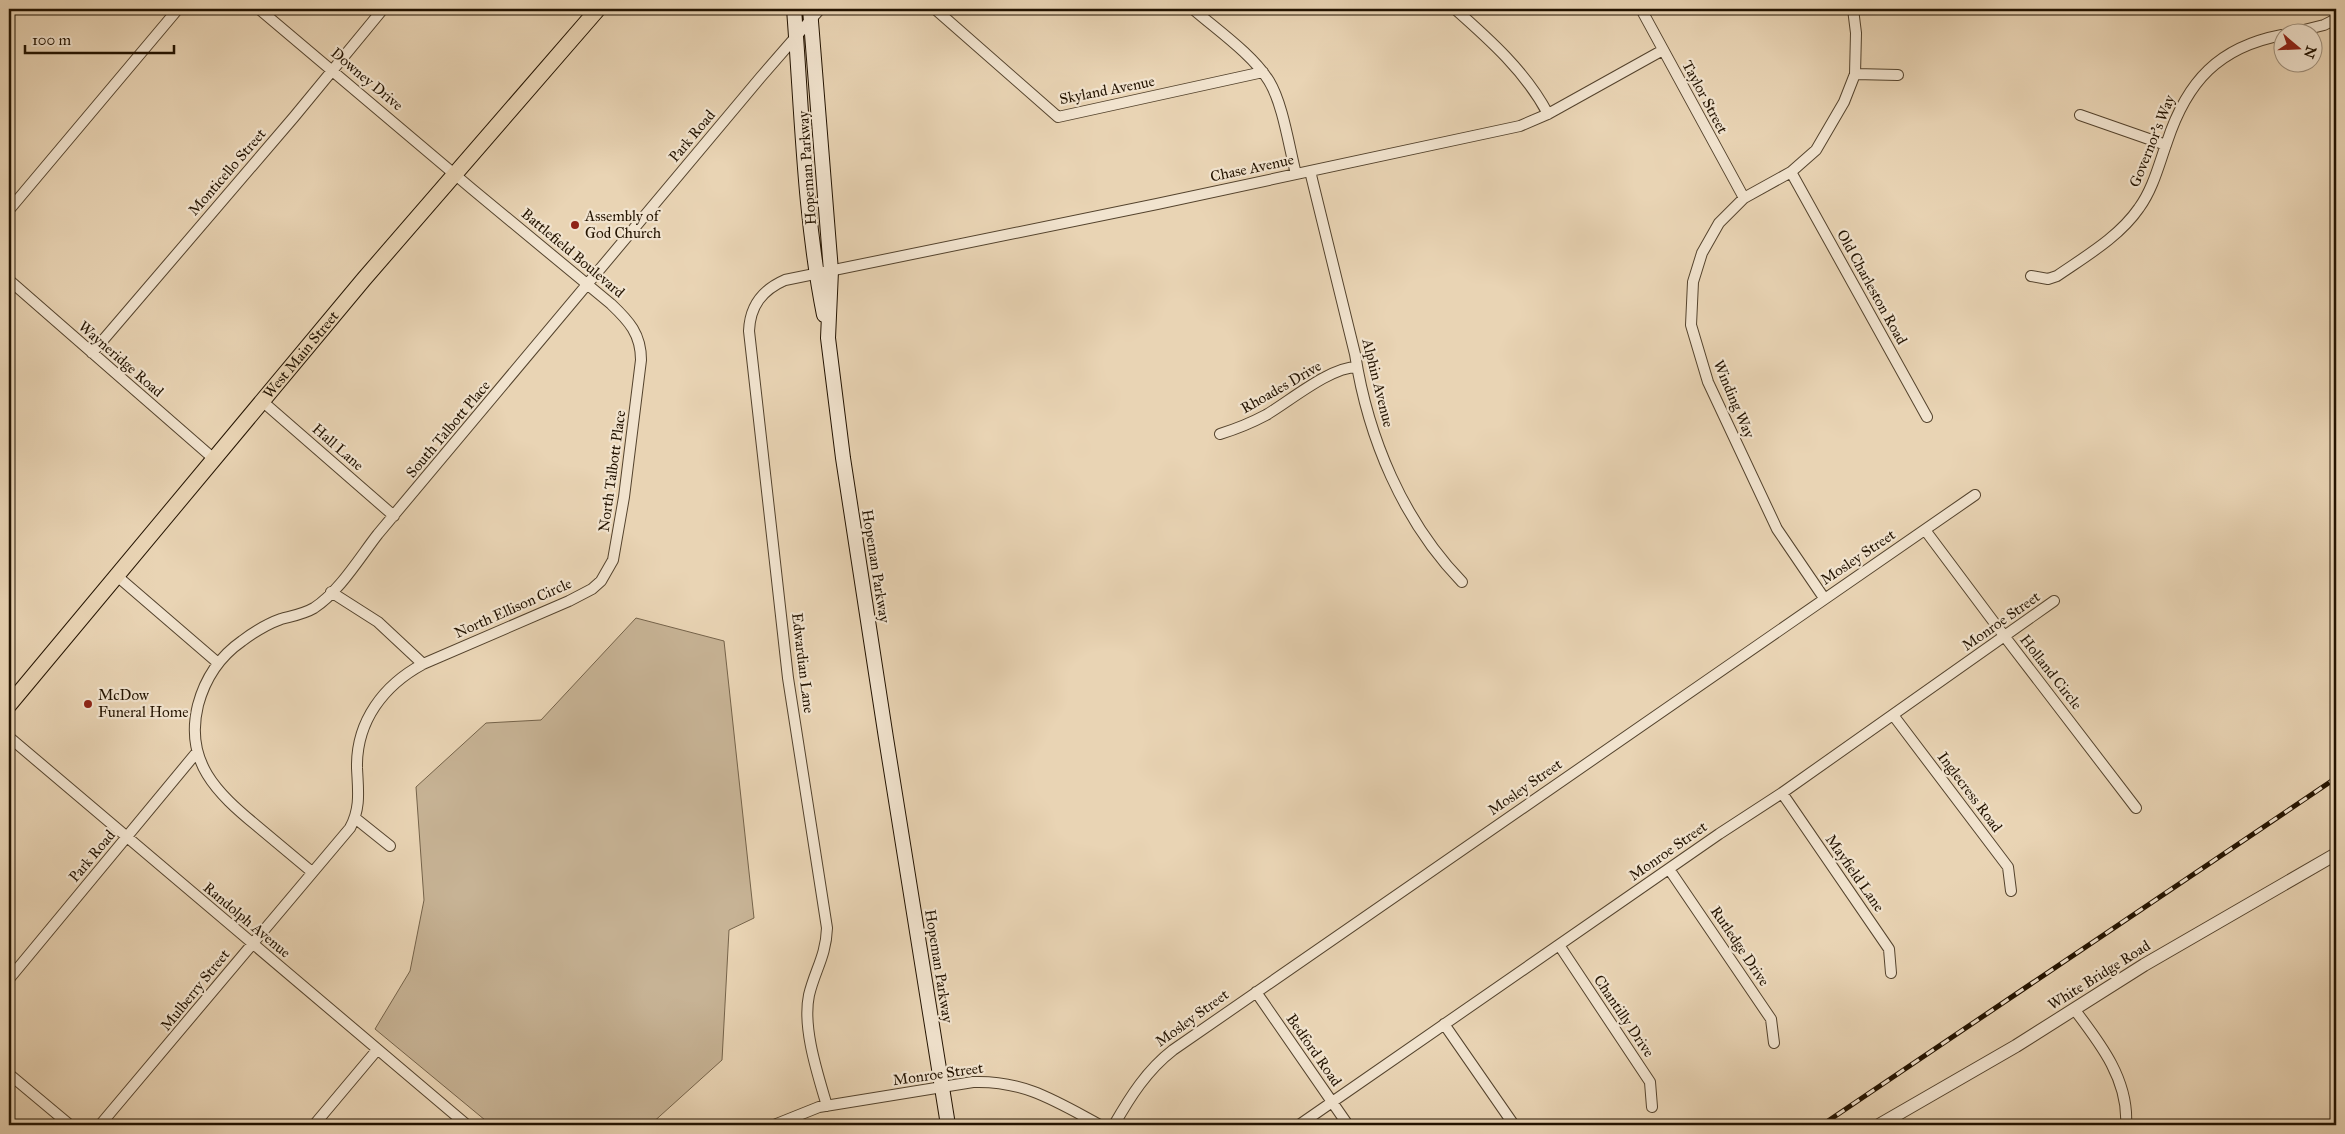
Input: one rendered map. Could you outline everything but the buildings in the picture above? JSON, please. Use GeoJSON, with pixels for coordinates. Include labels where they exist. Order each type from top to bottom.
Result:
{"type":"FeatureCollection","features":[{"type":"Feature","properties":{"kind":"main road","name":"West Main Street"},"geometry":{"type":"LineString","coordinates":[[9,705],[262,401],[455,173],[598,9]]}},
{"type":"Feature","properties":{"kind":"main road"},"geometry":{"type":"LineString","coordinates":[[794,9],[807,194],[816,274],[828,338]]}},
{"type":"Feature","properties":{"kind":"main road","name":"Hopeman Parkway"},"geometry":{"type":"LineString","coordinates":[[814,12],[831,271],[828,338],[843,458],[948,1125]]}},
{"type":"Feature","properties":{"kind":"street"},"geometry":{"type":"LineString","coordinates":[[9,210],[178,9]]}},
{"type":"Feature","properties":{"kind":"street","name":"Downey Drive"},"geometry":{"type":"LineString","coordinates":[[259,9],[455,173]]}},
{"type":"Feature","properties":{"kind":"street","name":"Monticello Street"},"geometry":{"type":"LineString","coordinates":[[92,353],[383,9]]}},
{"type":"Feature","properties":{"kind":"street","name":"Skyland Avenue"},"geometry":{"type":"LineString","coordinates":[[935,9],[1058,117],[1263,72]]}},
{"type":"Feature","properties":{"kind":"street"},"geometry":{"type":"LineString","coordinates":[[1193,9],[1263,72],[1276,95],[1296,174]]}},
{"type":"Feature","properties":{"kind":"street"},"geometry":{"type":"LineString","coordinates":[[1455,9],[1478,28],[1509,60],[1540,100],[1548,114]]}},
{"type":"Feature","properties":{"kind":"street","name":"Taylor Street"},"geometry":{"type":"LineString","coordinates":[[1641,9],[1744,198]]}},
{"type":"Feature","properties":{"kind":"street","name":"Winding Way"},"geometry":{"type":"LineString","coordinates":[[1824,598],[1777,529],[1708,382],[1691,325],[1693,282],[1702,253],[1719,223],[1744,198],[1791,172],[1816,150],[1828,132],[1844,102],[1855,74],[1856,33],[1852,9]]}},
{"type":"Feature","properties":{"kind":"street","name":"Park Road"},"geometry":{"type":"LineString","coordinates":[[588,285],[814,12]]}},
{"type":"Feature","properties":{"kind":"street"},"geometry":{"type":"LineString","coordinates":[[2322,26],[2336,19]]}},
{"type":"Feature","properties":{"kind":"street","name":"Governor's Way"},"geometry":{"type":"LineString","coordinates":[[2031,276],[2048,279],[2057,276],[2119,231],[2136,213],[2148,192],[2180,106],[2188,94],[2208,69],[2233,52],[2250,44],[2272,38]]}},
{"type":"Feature","properties":{"kind":"street","name":"Chase Avenue"},"geometry":{"type":"LineString","coordinates":[[831,271],[1454,139],[1498,132],[1520,126],[1548,114],[1663,50]]}},
{"type":"Feature","properties":{"kind":"street"},"geometry":{"type":"LineString","coordinates":[[1855,74],[1898,75]]}},
{"type":"Feature","properties":{"kind":"street"},"geometry":{"type":"LineString","coordinates":[[2080,115],[2166,145]]}},
{"type":"Feature","properties":{"kind":"street","name":"Alphin Avenue"},"geometry":{"type":"LineString","coordinates":[[1310,171],[1376,438],[1395,484],[1432,546],[1462,582]]}},
{"type":"Feature","properties":{"kind":"street","name":"Old Charleston Road"},"geometry":{"type":"LineString","coordinates":[[1791,172],[1927,417]]}},
{"type":"Feature","properties":{"kind":"street","name":"Battlefield Boulevard"},"geometry":{"type":"LineString","coordinates":[[455,173],[632,324],[641,348],[640,374]]}},
{"type":"Feature","properties":{"kind":"street","name":"Edwardian Lane"},"geometry":{"type":"LineString","coordinates":[[827,1106],[807,1014],[812,987],[825,950],[827,928],[788,678],[749,331],[753,307],[769,288],[785,280],[831,271]]}},
{"type":"Feature","properties":{"kind":"street","name":"Wayneridge Road"},"geometry":{"type":"LineString","coordinates":[[9,280],[214,459]]}},
{"type":"Feature","properties":{"kind":"street","name":"South Talbott Place"},"geometry":{"type":"LineString","coordinates":[[197,752],[195,735],[197,710],[204,686],[218,663],[252,634],[280,620],[313,609],[331,592],[588,285]]}},
{"type":"Feature","properties":{"kind":"street","name":"Rhoades Drive"},"geometry":{"type":"LineString","coordinates":[[1220,434],[1265,416],[1329,376],[1345,369],[1357,367]]}},
{"type":"Feature","properties":{"kind":"street","name":"North Talbott Place"},"geometry":{"type":"LineString","coordinates":[[608,571],[618,540],[640,374]]}},
{"type":"Feature","properties":{"kind":"street","name":"Hall Lane"},"geometry":{"type":"LineString","coordinates":[[262,401],[394,516]]}},
{"type":"Feature","properties":{"kind":"street","name":"Mosley Street"},"geometry":{"type":"LineString","coordinates":[[1114,1125],[1140,1084],[1161,1059],[1975,495]]}},
{"type":"Feature","properties":{"kind":"street","name":"Holland Circle"},"geometry":{"type":"LineString","coordinates":[[1925,530],[2004,637],[2136,808]]}},
{"type":"Feature","properties":{"kind":"street","name":"North Ellison Circle"},"geometry":{"type":"LineString","coordinates":[[355,818],[359,798],[358,749],[367,719],[378,700],[393,683],[423,664],[569,601],[592,589],[608,571]]}},
{"type":"Feature","properties":{"kind":"street"},"geometry":{"type":"LineString","coordinates":[[117,576],[218,663]]}},
{"type":"Feature","properties":{"kind":"street"},"geometry":{"type":"LineString","coordinates":[[331,592],[378,622],[423,664]]}},
{"type":"Feature","properties":{"kind":"street","name":"Monroe Street"},"geometry":{"type":"LineString","coordinates":[[1299,1125],[1782,793],[2054,602]]}},
{"type":"Feature","properties":{"kind":"street","name":"Inglecress Road"},"geometry":{"type":"LineString","coordinates":[[1893,715],[2008,867],[2011,891]]}},
{"type":"Feature","properties":{"kind":"street","name":"Randolph Avenue"},"geometry":{"type":"LineString","coordinates":[[9,737],[467,1125]]}},
{"type":"Feature","properties":{"kind":"street"},"geometry":{"type":"LineString","coordinates":[[197,752],[207,775],[222,796],[312,872]]}},
{"type":"Feature","properties":{"kind":"street","name":"Park Road"},"geometry":{"type":"LineString","coordinates":[[9,979],[197,752]]}},
{"type":"Feature","properties":{"kind":"street","name":"Mayfield Lane"},"geometry":{"type":"LineString","coordinates":[[1782,793],[1889,949],[1891,973]]}},
{"type":"Feature","properties":{"kind":"street"},"geometry":{"type":"LineString","coordinates":[[355,818],[390,846]]}},
{"type":"Feature","properties":{"kind":"street","name":"Mulberry Street"},"geometry":{"type":"LineString","coordinates":[[100,1125],[350,828],[355,818]]}},
{"type":"Feature","properties":{"kind":"street","name":"White Bridge Road"},"geometry":{"type":"LineString","coordinates":[[1879,1125],[1993,1060],[2152,960],[2336,854]]}},
{"type":"Feature","properties":{"kind":"street","name":"Rutledge Drive"},"geometry":{"type":"LineString","coordinates":[[1670,869],[1771,1019],[1774,1043]]}},
{"type":"Feature","properties":{"kind":"street","name":"Chantilly Drive"},"geometry":{"type":"LineString","coordinates":[[1559,946],[1650,1082],[1652,1107]]}},
{"type":"Feature","properties":{"kind":"street","name":"Bedford Road"},"geometry":{"type":"LineString","coordinates":[[1256,992],[1348,1125]]}},
{"type":"Feature","properties":{"kind":"street"},"geometry":{"type":"LineString","coordinates":[[2074,1009],[2110,1061],[2121,1084],[2126,1108],[2126,1125]]}},
{"type":"Feature","properties":{"kind":"street"},"geometry":{"type":"LineString","coordinates":[[1444,1024],[1514,1125]]}},
{"type":"Feature","properties":{"kind":"street"},"geometry":{"type":"LineString","coordinates":[[314,1125],[378,1050]]}},
{"type":"Feature","properties":{"kind":"street"},"geometry":{"type":"LineString","coordinates":[[9,1074],[70,1125]]}},
{"type":"Feature","properties":{"kind":"street","name":"Monroe Street"},"geometry":{"type":"LineString","coordinates":[[774,1125],[827,1106],[989,1081],[1017,1085],[1043,1095],[1100,1125]]}},
{"type":"Feature","properties":{"kind":"shaded area"},"geometry":{"type":"Polygon","coordinates":[[[636,618],[724,641],[754,918],[729,930],[722,1060],[650,1125],[491,1125],[375,1029],[410,971],[424,900],[416,787],[486,723],[541,720],[636,618]]]}},
{"type":"Feature","properties":{"kind":"railway"},"geometry":{"type":"LineString","coordinates":[[1822,1125],[2336,778]]}},
{"type":"Feature","properties":{"kind":"place","name":"Assembly of God Church"},"geometry":{"type":"Point","coordinates":[575,225]}},
{"type":"Feature","properties":{"kind":"place","name":"McDow Funeral Home"},"geometry":{"type":"Point","coordinates":[88,704]}}]}
